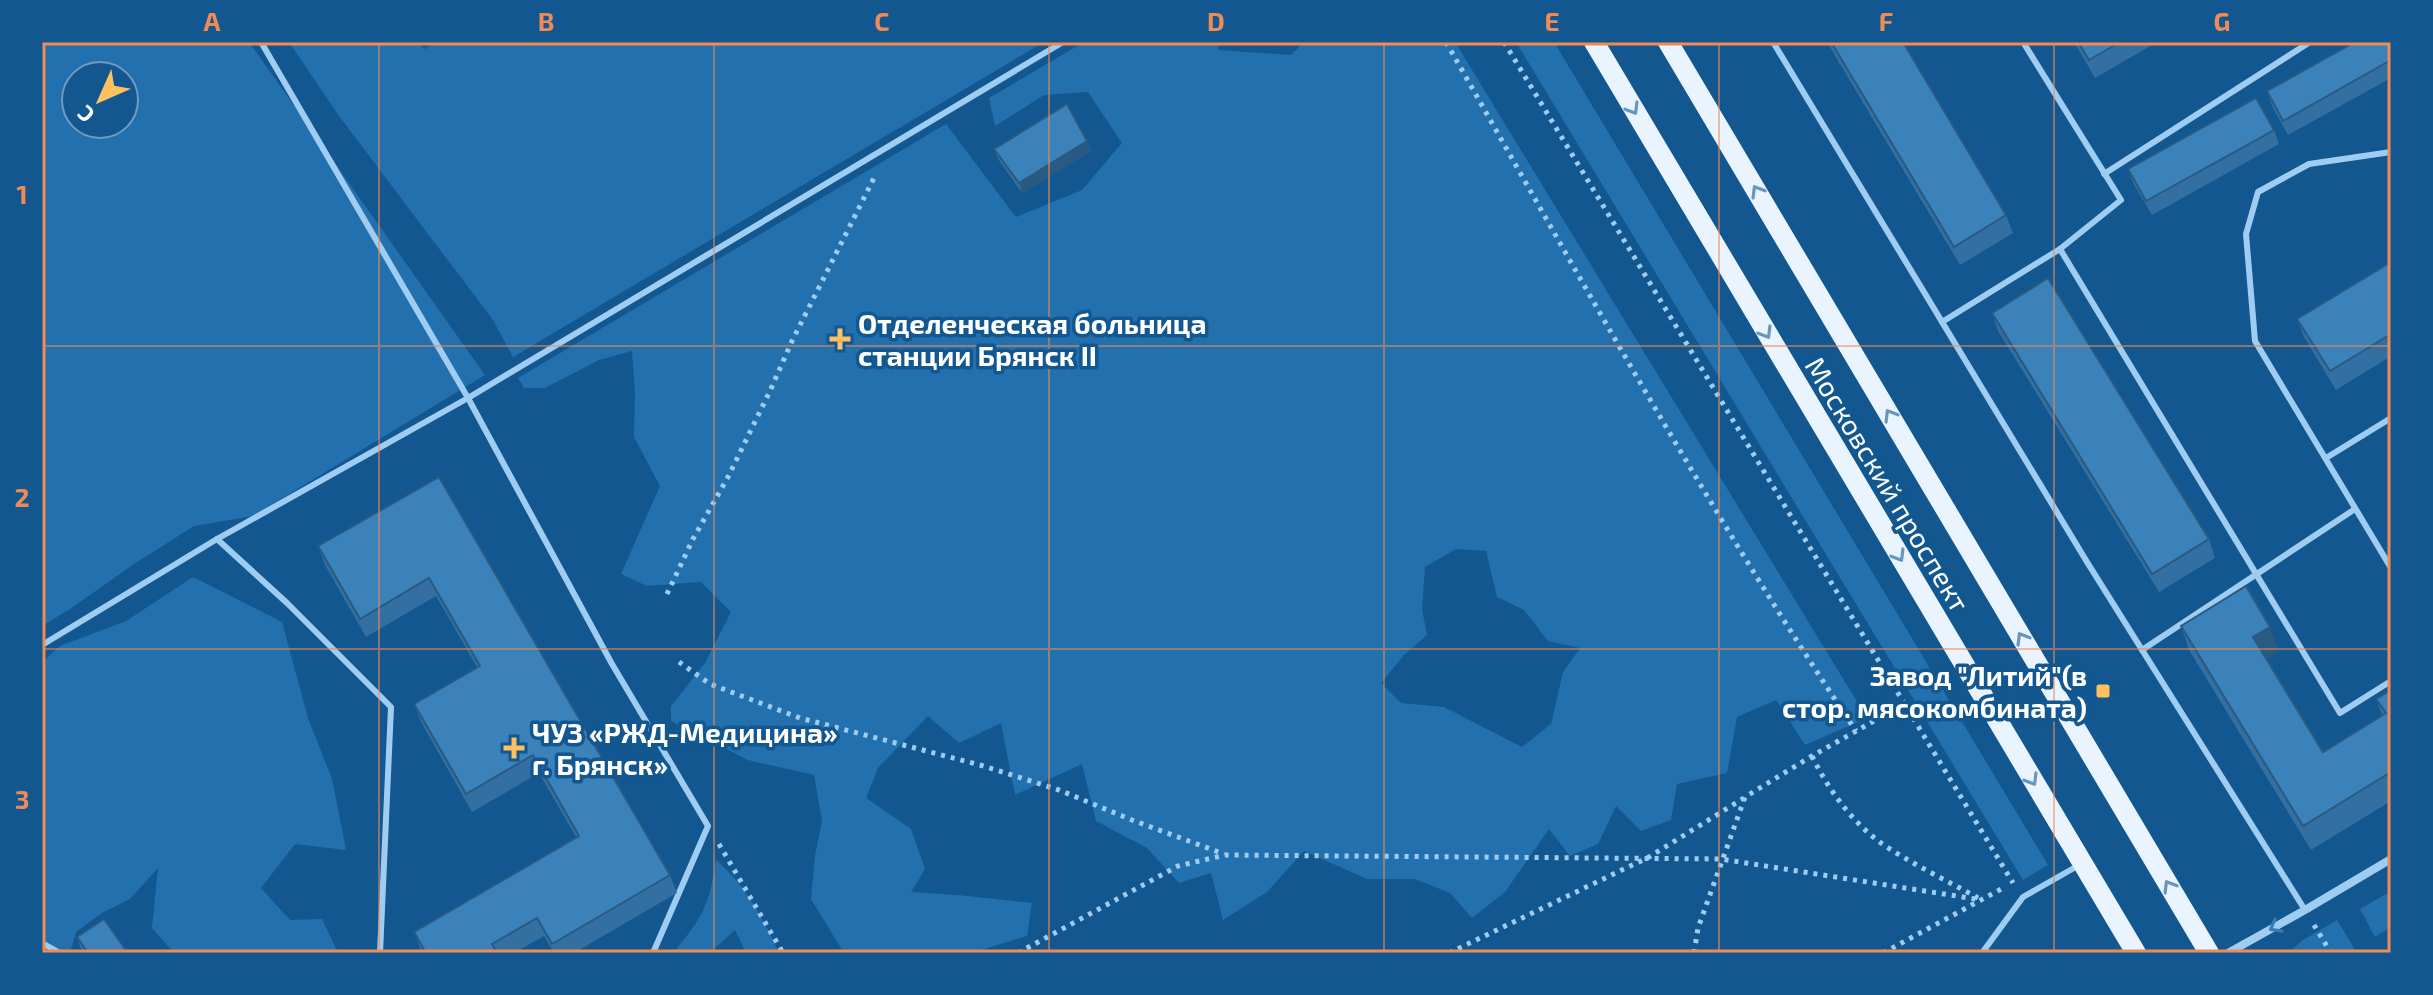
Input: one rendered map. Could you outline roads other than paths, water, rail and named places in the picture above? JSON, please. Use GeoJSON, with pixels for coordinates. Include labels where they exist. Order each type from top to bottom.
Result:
{"type":"FeatureCollection","features":[{"type":"Feature","properties":{"kind":"main road","name":"Московский проспект"},"geometry":{"type":"LineString","coordinates":[[1594,42],[2136,953]]}},
{"type":"Feature","properties":{"kind":"main road","name":"Московский проспект"},"geometry":{"type":"LineString","coordinates":[[1668,42],[2209,953]]}},
{"type":"Feature","properties":{"kind":"street"},"geometry":{"type":"LineString","coordinates":[[2228,953],[2391,859]]}},
{"type":"Feature","properties":{"kind":"lane"},"geometry":{"type":"LineString","coordinates":[[261,42],[468,398],[612,664],[708,826],[653,953]]}},
{"type":"Feature","properties":{"kind":"lane"},"geometry":{"type":"LineString","coordinates":[[42,645],[217,539],[468,398],[1063,42]]}},
{"type":"Feature","properties":{"kind":"lane"},"geometry":{"type":"LineString","coordinates":[[1773,42],[2142,650],[2305,910]]}},
{"type":"Feature","properties":{"kind":"lane"},"geometry":{"type":"LineString","coordinates":[[1942,322],[2060,249],[2121,200],[2023,42]]}},
{"type":"Feature","properties":{"kind":"lane"},"geometry":{"type":"LineString","coordinates":[[2104,174],[2310,42]]}},
{"type":"Feature","properties":{"kind":"lane"},"geometry":{"type":"LineString","coordinates":[[2391,152],[2309,164],[2258,192],[2246,234],[2255,341],[2391,568]]}},
{"type":"Feature","properties":{"kind":"lane"},"geometry":{"type":"LineString","coordinates":[[2060,249],[2340,713],[2391,681]]}},
{"type":"Feature","properties":{"kind":"lane"},"geometry":{"type":"LineString","coordinates":[[2326,458],[2391,418]]}},
{"type":"Feature","properties":{"kind":"lane"},"geometry":{"type":"LineString","coordinates":[[2142,650],[2355,509]]}},
{"type":"Feature","properties":{"kind":"lane"},"geometry":{"type":"LineString","coordinates":[[217,539],[287,603],[391,707],[380,953]]}},
{"type":"Feature","properties":{"kind":"lane"},"geometry":{"type":"LineString","coordinates":[[1982,953],[2023,897],[2081,864]]}},
{"type":"Feature","properties":{"kind":"lane"},"geometry":{"type":"LineString","coordinates":[[42,943],[60,953]]}},
{"type":"Feature","properties":{"kind":"place","name":"Отделенческая больница станции Брянск II"},"geometry":{"type":"Point","coordinates":[840,339]}},
{"type":"Feature","properties":{"kind":"place","name":"Завод \"Литий\"(в стор. мясокомбината)"},"geometry":{"type":"Point","coordinates":[2103,691]}},
{"type":"Feature","properties":{"kind":"place","name":"ЧУЗ «РЖД-Медицина» г. Брянск»"},"geometry":{"type":"Point","coordinates":[514,748]}}]}
